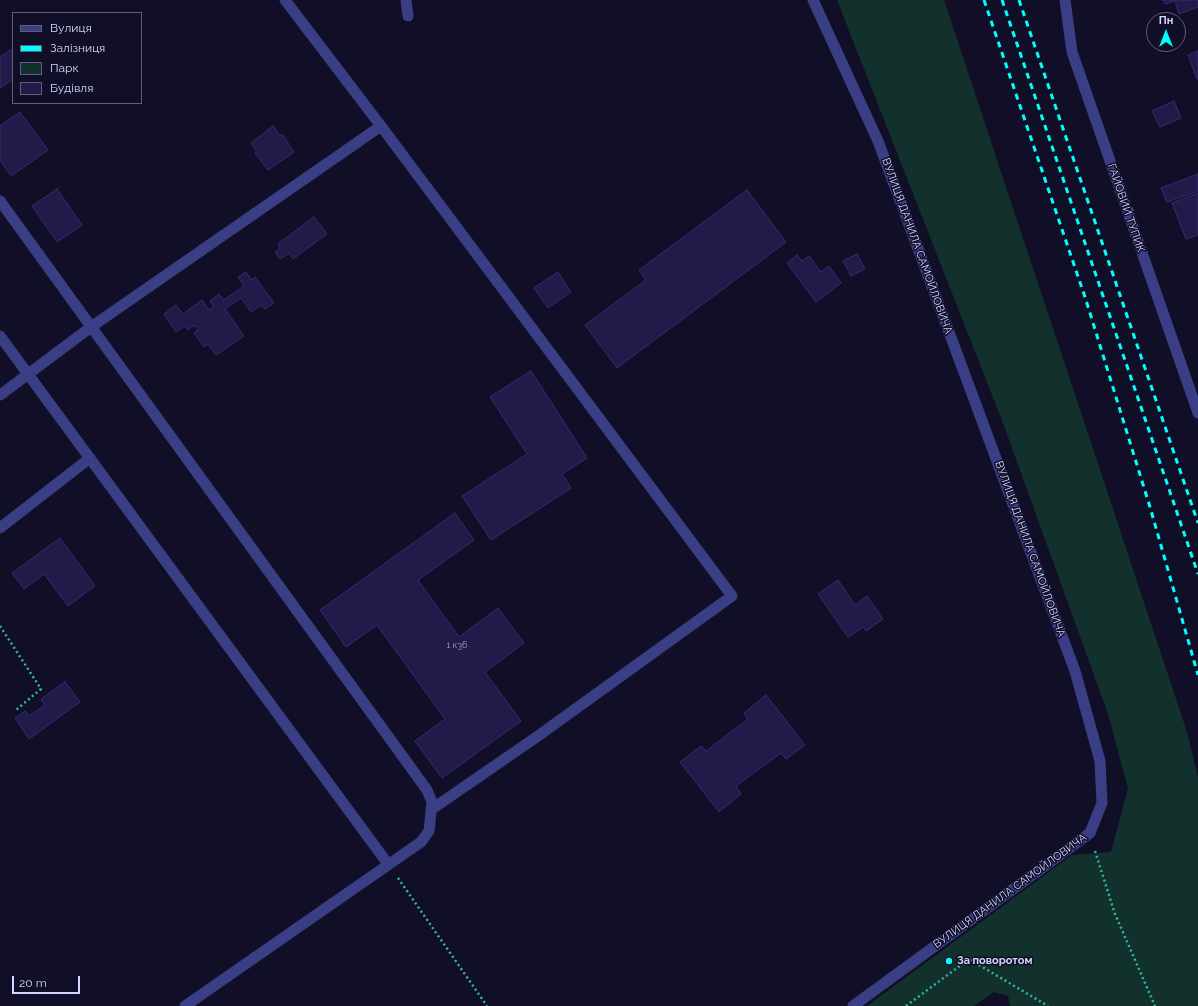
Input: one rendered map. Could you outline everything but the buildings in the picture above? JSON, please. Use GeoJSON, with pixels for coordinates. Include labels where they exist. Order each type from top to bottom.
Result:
{"type":"FeatureCollection","features":[{"type":"Feature","properties":{"kind":"street"},"geometry":{"type":"LineString","coordinates":[[285,0],[732,596],[538,736],[432,809]]}},
{"type":"Feature","properties":{"kind":"street"},"geometry":{"type":"LineString","coordinates":[[406,0],[408,16]]}},
{"type":"Feature","properties":{"kind":"street","name":"ВУЛИЦЯ ДАНИЛА САМОЙЛОВИЧА"},"geometry":{"type":"LineString","coordinates":[[813,0],[878,141],[1075,671],[1100,761],[1102,803],[1090,833],[853,1006]]}},
{"type":"Feature","properties":{"kind":"street","name":"ГАЙОВИЙ ТУПИК"},"geometry":{"type":"LineString","coordinates":[[1065,0],[1072,52],[1198,413]]}},
{"type":"Feature","properties":{"kind":"street"},"geometry":{"type":"LineString","coordinates":[[0,395],[91,327],[381,126]]}},
{"type":"Feature","properties":{"kind":"street"},"geometry":{"type":"LineString","coordinates":[[0,201],[427,790],[432,802],[429,831],[421,842],[185,1006]]}},
{"type":"Feature","properties":{"kind":"street"},"geometry":{"type":"LineString","coordinates":[[0,336],[388,864]]}},
{"type":"Feature","properties":{"kind":"street"},"geometry":{"type":"LineString","coordinates":[[0,528],[90,458]]}},
{"type":"Feature","properties":{"kind":"path"},"geometry":{"type":"LineString","coordinates":[[0,626],[41,689],[16,710]]}},
{"type":"Feature","properties":{"kind":"path"},"geometry":{"type":"LineString","coordinates":[[1090,833],[1115,914],[1155,1006]]}},
{"type":"Feature","properties":{"kind":"path"},"geometry":{"type":"LineString","coordinates":[[388,864],[487,1006]]}},
{"type":"Feature","properties":{"kind":"path"},"geometry":{"type":"LineString","coordinates":[[906,1006],[969,959],[1048,1006]]}},
{"type":"Feature","properties":{"kind":"green space"},"geometry":{"type":"Polygon","coordinates":[[[837,0],[944,0],[1187,732],[1198,777],[1198,1006],[1010,1006],[1008,996],[994,992],[974,1006],[867,1006],[1072,855],[1111,852],[1128,788],[1108,714],[1003,423],[837,0]]]}},
{"type":"Feature","properties":{"kind":"railway"},"geometry":{"type":"LineString","coordinates":[[984,0],[1085,297],[1150,507],[1198,675]]}},
{"type":"Feature","properties":{"kind":"railway"},"geometry":{"type":"LineString","coordinates":[[1002,0],[1198,574]]}},
{"type":"Feature","properties":{"kind":"railway"},"geometry":{"type":"LineString","coordinates":[[1019,0],[1198,523]]}},
{"type":"Feature","properties":{"kind":"place","name":"За поворотом"},"geometry":{"type":"Point","coordinates":[949,961]}}]}
